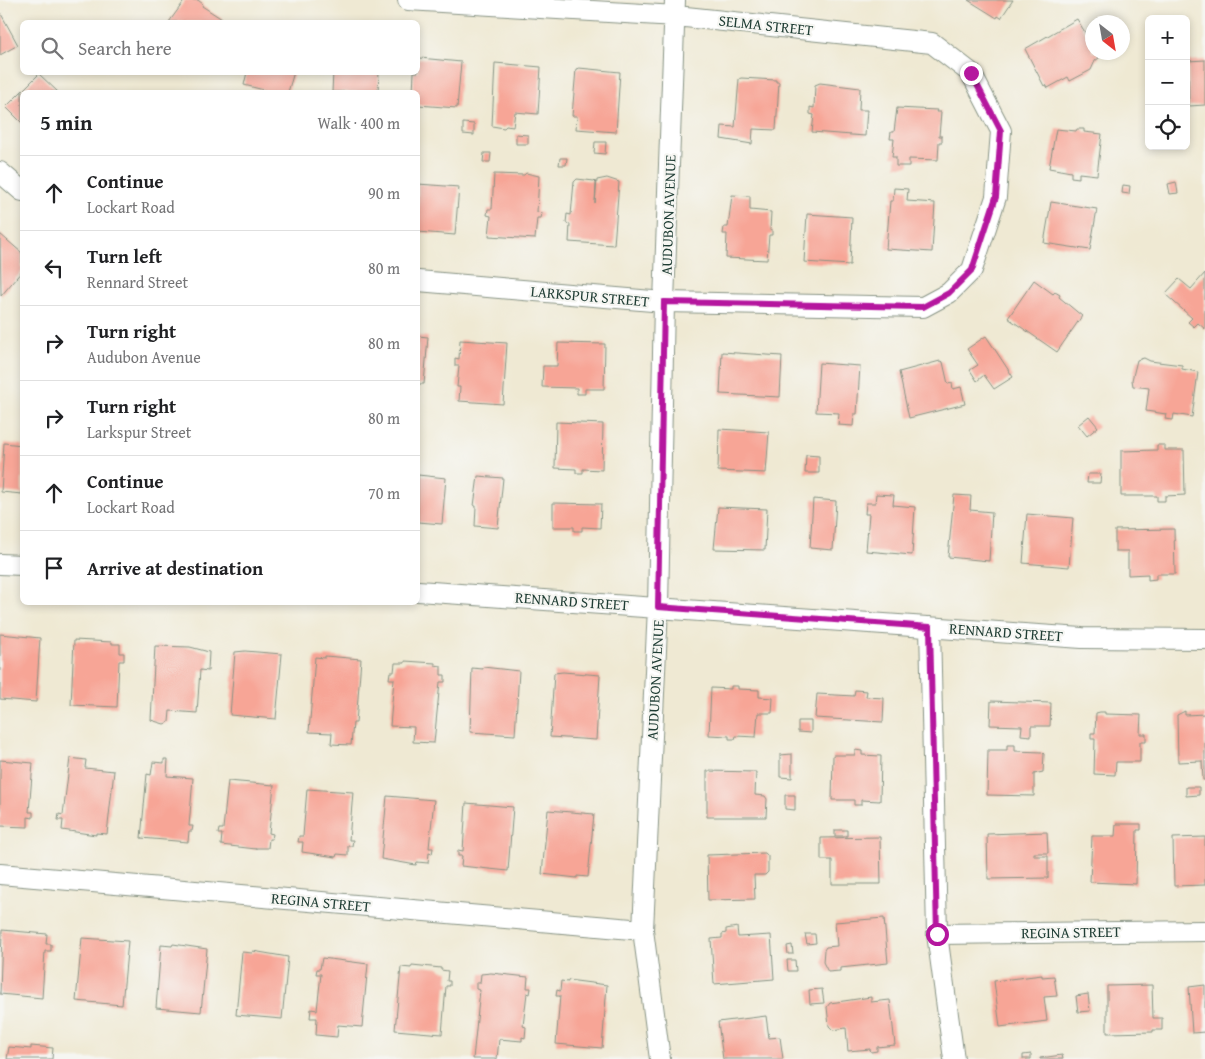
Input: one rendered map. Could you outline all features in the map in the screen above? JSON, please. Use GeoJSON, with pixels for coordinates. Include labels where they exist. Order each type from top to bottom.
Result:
{"type":"FeatureCollection","features":[{"type":"Feature","properties":{"kind":"street","name":"SELMA STREET"},"geometry":{"type":"LineString","coordinates":[[408,0],[676,8],[932,43],[971,73],[1001,131],[996,197],[972,270],[949,293],[941,297]]}},
{"type":"Feature","properties":{"kind":"street","name":"AUDUBON AVENUE"},"geometry":{"type":"LineString","coordinates":[[660,1059],[643,930],[658,607],[664,302],[676,8]]}},
{"type":"Feature","properties":{"kind":"street"},"geometry":{"type":"LineString","coordinates":[[0,172],[20,189]]}},
{"type":"Feature","properties":{"kind":"street","name":"LARKSPUR STREET"},"geometry":{"type":"LineString","coordinates":[[420,281],[664,302],[923,307],[941,297]]}},
{"type":"Feature","properties":{"kind":"street"},"geometry":{"type":"LineString","coordinates":[[0,564],[20,565]]}},
{"type":"Feature","properties":{"kind":"street","name":"RENNARD STREET"},"geometry":{"type":"LineString","coordinates":[[420,591],[1082,638],[1205,639]]}},
{"type":"Feature","properties":{"kind":"street"},"geometry":{"type":"LineString","coordinates":[[930,627],[937,934],[954,1059]]}},
{"type":"Feature","properties":{"kind":"street","name":"REGINA STREET"},"geometry":{"type":"LineString","coordinates":[[0,874],[643,930]]}},
{"type":"Feature","properties":{"kind":"street","name":"REGINA STREET"},"geometry":{"type":"LineString","coordinates":[[937,934],[1205,931]]}},
{"type":"Feature","properties":{"kind":"building"},"geometry":{"type":"Polygon","coordinates":[[[185,0],[198,0],[203,4],[202,6],[222,19],[221,20],[170,20],[185,0]]]}},
{"type":"Feature","properties":{"kind":"building"},"geometry":{"type":"Polygon","coordinates":[[[968,0],[1013,0],[1001,18],[998,16],[997,18],[968,0]]]}},
{"type":"Feature","properties":{"kind":"building"},"geometry":{"type":"Polygon","coordinates":[[[0,12],[18,45],[0,55],[0,12]]]}},
{"type":"Feature","properties":{"kind":"building"},"geometry":{"type":"Polygon","coordinates":[[[1077,19],[1085,32],[1085,60],[1096,60],[1091,70],[1070,81],[1068,77],[1048,88],[1046,85],[1044,86],[1025,49],[1077,19]]]}},
{"type":"Feature","properties":{"kind":"building"},"geometry":{"type":"Polygon","coordinates":[[[420,58],[461,62],[457,108],[420,105],[420,90],[413,90],[414,75],[420,75],[420,58]]]}},
{"type":"Feature","properties":{"kind":"building"},"geometry":{"type":"Polygon","coordinates":[[[1205,60],[1205,105],[1190,106],[1190,61],[1205,60]]]}},
{"type":"Feature","properties":{"kind":"building"},"geometry":{"type":"Polygon","coordinates":[[[495,63],[541,67],[538,114],[515,112],[513,127],[492,126],[495,63]]]}},
{"type":"Feature","properties":{"kind":"building"},"geometry":{"type":"Polygon","coordinates":[[[576,69],[620,72],[616,132],[576,129],[577,116],[572,116],[576,69]]]}},
{"type":"Feature","properties":{"kind":"building"},"geometry":{"type":"Polygon","coordinates":[[[40,75],[56,90],[23,90],[40,75]]]}},
{"type":"Feature","properties":{"kind":"building"},"geometry":{"type":"Polygon","coordinates":[[[246,75],[293,75],[289,90],[264,90],[244,85],[246,75]]]}},
{"type":"Feature","properties":{"kind":"building"},"geometry":{"type":"Polygon","coordinates":[[[333,75],[379,75],[378,90],[332,90],[333,75]]]}},
{"type":"Feature","properties":{"kind":"building"},"geometry":{"type":"Polygon","coordinates":[[[739,79],[776,80],[776,82],[779,82],[776,130],[753,129],[752,144],[721,139],[722,126],[735,127],[739,79]]]}},
{"type":"Feature","properties":{"kind":"building"},"geometry":{"type":"Polygon","coordinates":[[[820,83],[860,88],[859,110],[867,110],[865,136],[812,132],[814,115],[810,114],[810,107],[814,108],[815,85],[820,83]]]}},
{"type":"Feature","properties":{"kind":"building"},"geometry":{"type":"Polygon","coordinates":[[[20,93],[20,121],[6,107],[20,93]]]}},
{"type":"Feature","properties":{"kind":"building"},"geometry":{"type":"Polygon","coordinates":[[[897,108],[937,110],[936,112],[941,112],[939,136],[942,136],[942,142],[939,142],[938,160],[909,159],[909,166],[896,166],[896,157],[892,157],[894,139],[890,139],[891,132],[894,132],[897,108]]]}},
{"type":"Feature","properties":{"kind":"building"},"geometry":{"type":"Polygon","coordinates":[[[463,123],[474,124],[474,135],[463,134],[463,123]]]}},
{"type":"Feature","properties":{"kind":"building"},"geometry":{"type":"Polygon","coordinates":[[[1056,129],[1076,131],[1077,129],[1084,129],[1084,132],[1102,134],[1097,175],[1079,173],[1079,178],[1071,177],[1071,172],[1049,168],[1056,129]]]}},
{"type":"Feature","properties":{"kind":"building"},"geometry":{"type":"Polygon","coordinates":[[[516,134],[528,135],[528,144],[516,144],[516,134]]]}},
{"type":"Feature","properties":{"kind":"building"},"geometry":{"type":"Polygon","coordinates":[[[595,142],[606,142],[605,154],[594,153],[595,142]]]}},
{"type":"Feature","properties":{"kind":"building"},"geometry":{"type":"Polygon","coordinates":[[[484,153],[491,153],[490,162],[483,162],[484,153]]]}},
{"type":"Feature","properties":{"kind":"building"},"geometry":{"type":"Polygon","coordinates":[[[560,158],[567,158],[566,165],[559,165],[560,158]]]}},
{"type":"Feature","properties":{"kind":"building"},"geometry":{"type":"Polygon","coordinates":[[[526,173],[539,176],[537,212],[542,213],[541,218],[537,218],[535,239],[489,236],[491,216],[487,215],[488,209],[492,209],[494,174],[524,175],[526,173]]]}},
{"type":"Feature","properties":{"kind":"building"},"geometry":{"type":"Polygon","coordinates":[[[607,178],[619,182],[614,245],[569,242],[570,224],[566,223],[567,214],[571,215],[574,182],[577,179],[594,181],[596,183],[595,203],[597,180],[607,178]]]}},
{"type":"Feature","properties":{"kind":"building"},"geometry":{"type":"Polygon","coordinates":[[[1176,182],[1178,193],[1170,194],[1168,184],[1176,182]]]}},
{"type":"Feature","properties":{"kind":"building"},"geometry":{"type":"Polygon","coordinates":[[[420,184],[459,187],[455,235],[420,232],[420,184]]]}},
{"type":"Feature","properties":{"kind":"building"},"geometry":{"type":"Polygon","coordinates":[[[1123,185],[1130,186],[1129,194],[1122,193],[1123,185]]]}},
{"type":"Feature","properties":{"kind":"building"},"geometry":{"type":"Polygon","coordinates":[[[894,188],[908,189],[907,201],[935,203],[932,252],[886,249],[890,201],[893,201],[894,188]]]}},
{"type":"Feature","properties":{"kind":"building"},"geometry":{"type":"Polygon","coordinates":[[[732,195],[750,196],[750,210],[771,212],[770,230],[772,229],[772,235],[769,235],[767,260],[726,258],[727,234],[723,234],[724,227],[728,227],[732,195]]]}},
{"type":"Feature","properties":{"kind":"building"},"geometry":{"type":"Polygon","coordinates":[[[1051,202],[1097,209],[1090,250],[1044,243],[1051,202]]]}},
{"type":"Feature","properties":{"kind":"building"},"geometry":{"type":"Polygon","coordinates":[[[807,214],[852,217],[850,265],[804,262],[807,214]]]}},
{"type":"Feature","properties":{"kind":"building"},"geometry":{"type":"Polygon","coordinates":[[[0,234],[20,251],[20,273],[1,296],[0,234]]]}},
{"type":"Feature","properties":{"kind":"building"},"geometry":{"type":"Polygon","coordinates":[[[1205,273],[1205,329],[1198,323],[1194,327],[1188,322],[1192,318],[1165,294],[1179,279],[1191,289],[1205,273]]]}},
{"type":"Feature","properties":{"kind":"building"},"geometry":{"type":"Polygon","coordinates":[[[1034,280],[1053,294],[1055,292],[1060,295],[1059,297],[1082,316],[1057,352],[1008,318],[1034,280]]]}},
{"type":"Feature","properties":{"kind":"building"},"geometry":{"type":"Polygon","coordinates":[[[420,336],[428,337],[424,384],[420,384],[420,336]]]}},
{"type":"Feature","properties":{"kind":"building"},"geometry":{"type":"Polygon","coordinates":[[[986,336],[1013,377],[994,389],[984,375],[977,381],[970,370],[978,365],[967,349],[986,336]]]}},
{"type":"Feature","properties":{"kind":"building"},"geometry":{"type":"Polygon","coordinates":[[[460,340],[507,343],[503,404],[459,401],[460,387],[457,387],[459,366],[455,366],[455,358],[459,359],[460,340]]]}},
{"type":"Feature","properties":{"kind":"building"},"geometry":{"type":"Polygon","coordinates":[[[558,343],[605,344],[604,389],[585,389],[585,394],[577,394],[577,388],[542,387],[543,366],[557,366],[558,343]]]}},
{"type":"Feature","properties":{"kind":"building"},"geometry":{"type":"Polygon","coordinates":[[[722,352],[782,356],[780,397],[720,394],[722,352]]]}},
{"type":"Feature","properties":{"kind":"building"},"geometry":{"type":"Polygon","coordinates":[[[1144,358],[1150,361],[1182,365],[1182,369],[1198,372],[1192,417],[1174,414],[1173,420],[1165,419],[1166,414],[1146,411],[1149,388],[1133,386],[1132,380],[1137,360],[1144,358]]]}},
{"type":"Feature","properties":{"kind":"building"},"geometry":{"type":"Polygon","coordinates":[[[940,361],[943,362],[948,384],[952,383],[953,389],[961,387],[965,404],[909,418],[899,372],[940,361]]]}},
{"type":"Feature","properties":{"kind":"building"},"geometry":{"type":"Polygon","coordinates":[[[819,363],[860,366],[857,414],[854,414],[853,426],[838,425],[839,413],[816,412],[819,363]]]}},
{"type":"Feature","properties":{"kind":"building"},"geometry":{"type":"Polygon","coordinates":[[[1089,416],[1098,427],[1087,436],[1078,425],[1089,416]]]}},
{"type":"Feature","properties":{"kind":"building"},"geometry":{"type":"Polygon","coordinates":[[[556,422],[603,424],[602,470],[583,469],[583,473],[576,473],[576,469],[555,468],[556,422]]]}},
{"type":"Feature","properties":{"kind":"building"},"geometry":{"type":"Polygon","coordinates":[[[719,429],[769,432],[766,473],[718,471],[719,429]]]}},
{"type":"Feature","properties":{"kind":"building"},"geometry":{"type":"Polygon","coordinates":[[[4,443],[20,445],[20,494],[1,492],[4,443]]]}},
{"type":"Feature","properties":{"kind":"building"},"geometry":{"type":"Polygon","coordinates":[[[1157,445],[1165,445],[1165,450],[1184,450],[1185,495],[1165,496],[1165,501],[1157,501],[1157,496],[1121,496],[1121,451],[1157,450],[1157,445]]]}},
{"type":"Feature","properties":{"kind":"building"},"geometry":{"type":"Polygon","coordinates":[[[806,455],[819,456],[819,473],[805,473],[806,455]]]}},
{"type":"Feature","properties":{"kind":"building"},"geometry":{"type":"Polygon","coordinates":[[[1088,474],[1101,474],[1100,483],[1087,483],[1088,474]]]}},
{"type":"Feature","properties":{"kind":"building"},"geometry":{"type":"Polygon","coordinates":[[[420,475],[446,478],[442,524],[420,522],[420,475]]]}},
{"type":"Feature","properties":{"kind":"building"},"geometry":{"type":"Polygon","coordinates":[[[478,476],[503,478],[498,528],[475,526],[476,506],[474,506],[478,476]]]}},
{"type":"Feature","properties":{"kind":"building"},"geometry":{"type":"Polygon","coordinates":[[[876,494],[894,495],[893,505],[915,507],[912,555],[866,551],[869,514],[865,514],[866,503],[875,503],[876,494]]]}},
{"type":"Feature","properties":{"kind":"building"},"geometry":{"type":"Polygon","coordinates":[[[954,495],[971,496],[970,510],[992,512],[989,561],[948,557],[954,495]]]}},
{"type":"Feature","properties":{"kind":"building"},"geometry":{"type":"Polygon","coordinates":[[[813,499],[836,501],[833,550],[810,548],[813,499]]]}},
{"type":"Feature","properties":{"kind":"building"},"geometry":{"type":"Polygon","coordinates":[[[553,503],[601,504],[600,528],[582,527],[582,531],[574,531],[574,527],[553,527],[553,503]]]}},
{"type":"Feature","properties":{"kind":"building"},"geometry":{"type":"Polygon","coordinates":[[[718,507],[767,509],[765,550],[714,549],[718,507]]]}},
{"type":"Feature","properties":{"kind":"building"},"geometry":{"type":"Polygon","coordinates":[[[1027,514],[1073,518],[1069,567],[1023,563],[1027,514]]]}},
{"type":"Feature","properties":{"kind":"building"},"geometry":{"type":"Polygon","coordinates":[[[1174,529],[1175,574],[1156,574],[1156,579],[1148,580],[1148,574],[1128,575],[1128,551],[1115,551],[1115,530],[1174,529]]]}},
{"type":"Feature","properties":{"kind":"building"},"geometry":{"type":"Polygon","coordinates":[[[0,634],[40,638],[36,702],[0,699],[0,634]]]}},
{"type":"Feature","properties":{"kind":"building"},"geometry":{"type":"Polygon","coordinates":[[[74,640],[120,644],[120,653],[124,653],[124,661],[119,661],[117,707],[71,705],[74,640]]]}},
{"type":"Feature","properties":{"kind":"building"},"geometry":{"type":"Polygon","coordinates":[[[155,646],[190,647],[209,652],[208,671],[200,670],[197,713],[170,711],[169,722],[164,724],[151,720],[155,646]]]}},
{"type":"Feature","properties":{"kind":"building"},"geometry":{"type":"Polygon","coordinates":[[[235,652],[282,654],[276,719],[230,715],[235,652]]]}},
{"type":"Feature","properties":{"kind":"building"},"geometry":{"type":"Polygon","coordinates":[[[325,656],[361,659],[356,723],[353,723],[351,745],[331,744],[332,733],[309,732],[315,657],[325,658],[325,656]]]}},
{"type":"Feature","properties":{"kind":"building"},"geometry":{"type":"Polygon","coordinates":[[[405,661],[435,663],[435,665],[441,666],[441,675],[445,675],[445,682],[440,682],[434,743],[413,742],[414,727],[390,726],[394,679],[389,679],[390,672],[394,672],[395,663],[405,663],[405,661]]]}},
{"type":"Feature","properties":{"kind":"building"},"geometry":{"type":"Polygon","coordinates":[[[483,667],[519,671],[515,735],[470,732],[472,668],[483,669],[483,667]]]}},
{"type":"Feature","properties":{"kind":"building"},"geometry":{"type":"Polygon","coordinates":[[[554,673],[600,675],[596,740],[550,737],[554,673]]]}},
{"type":"Feature","properties":{"kind":"building"},"geometry":{"type":"Polygon","coordinates":[[[731,686],[738,686],[738,689],[759,690],[759,697],[773,698],[772,713],[758,713],[756,737],[736,736],[735,739],[729,739],[729,736],[709,735],[711,688],[731,689],[731,686]]]}},
{"type":"Feature","properties":{"kind":"building"},"geometry":{"type":"Polygon","coordinates":[[[855,690],[867,691],[866,697],[884,698],[883,722],[815,718],[817,694],[854,696],[855,690]]]}},
{"type":"Feature","properties":{"kind":"building"},"geometry":{"type":"Polygon","coordinates":[[[991,701],[1051,703],[1050,726],[1031,726],[1031,736],[1021,735],[1022,726],[990,725],[991,701]]]}},
{"type":"Feature","properties":{"kind":"building"},"geometry":{"type":"Polygon","coordinates":[[[1185,711],[1185,715],[1205,714],[1205,780],[1203,780],[1202,761],[1178,762],[1177,715],[1185,711]]]}},
{"type":"Feature","properties":{"kind":"building"},"geometry":{"type":"Polygon","coordinates":[[[1105,712],[1105,714],[1141,715],[1140,734],[1146,734],[1146,742],[1140,742],[1140,762],[1116,762],[1115,775],[1094,774],[1095,739],[1091,739],[1091,733],[1095,733],[1096,713],[1105,712]]]}},
{"type":"Feature","properties":{"kind":"building"},"geometry":{"type":"Polygon","coordinates":[[[798,721],[811,721],[811,733],[798,732],[798,721]]]}},
{"type":"Feature","properties":{"kind":"building"},"geometry":{"type":"Polygon","coordinates":[[[1007,745],[1015,745],[1015,751],[1042,752],[1044,754],[1043,772],[1034,774],[1034,796],[987,795],[988,750],[1007,750],[1007,745]]]}},
{"type":"Feature","properties":{"kind":"building"},"geometry":{"type":"Polygon","coordinates":[[[855,750],[862,751],[862,755],[881,756],[880,801],[861,800],[861,805],[854,805],[854,800],[832,800],[833,755],[855,755],[855,750]]]}},
{"type":"Feature","properties":{"kind":"building"},"geometry":{"type":"Polygon","coordinates":[[[792,754],[792,778],[780,777],[780,755],[792,754]]]}},
{"type":"Feature","properties":{"kind":"building"},"geometry":{"type":"Polygon","coordinates":[[[70,758],[86,760],[85,768],[114,771],[107,834],[96,833],[96,835],[62,830],[63,820],[58,820],[59,814],[63,815],[70,758]]]}},
{"type":"Feature","properties":{"kind":"building"},"geometry":{"type":"Polygon","coordinates":[[[164,759],[168,759],[167,776],[193,778],[189,826],[193,826],[192,831],[189,831],[188,842],[141,838],[147,774],[151,775],[153,762],[164,763],[164,759]]]}},
{"type":"Feature","properties":{"kind":"building"},"geometry":{"type":"Polygon","coordinates":[[[0,760],[33,763],[29,812],[33,812],[33,818],[28,817],[28,827],[0,826],[0,760]]]}},
{"type":"Feature","properties":{"kind":"building"},"geometry":{"type":"Polygon","coordinates":[[[707,771],[756,772],[755,795],[765,796],[767,799],[766,817],[707,817],[707,771]]]}},
{"type":"Feature","properties":{"kind":"building"},"geometry":{"type":"Polygon","coordinates":[[[228,781],[274,785],[269,833],[273,834],[272,839],[269,839],[268,848],[256,849],[221,845],[222,834],[218,834],[219,829],[223,829],[228,781]]]}},
{"type":"Feature","properties":{"kind":"building"},"geometry":{"type":"Polygon","coordinates":[[[1186,787],[1199,787],[1199,795],[1186,796],[1186,787]]]}},
{"type":"Feature","properties":{"kind":"building"},"geometry":{"type":"Polygon","coordinates":[[[307,789],[353,792],[349,840],[353,840],[352,846],[348,846],[348,855],[337,854],[336,857],[302,852],[303,842],[298,842],[299,836],[303,836],[307,789]]]}},
{"type":"Feature","properties":{"kind":"building"},"geometry":{"type":"Polygon","coordinates":[[[785,795],[795,795],[795,810],[785,809],[785,795]]]}},
{"type":"Feature","properties":{"kind":"building"},"geometry":{"type":"Polygon","coordinates":[[[387,796],[434,800],[429,848],[433,848],[432,854],[429,853],[428,863],[417,862],[416,865],[381,859],[387,796]]]}},
{"type":"Feature","properties":{"kind":"building"},"geometry":{"type":"Polygon","coordinates":[[[466,803],[513,807],[508,871],[461,866],[462,856],[458,856],[458,850],[463,851],[466,803]]]}},
{"type":"Feature","properties":{"kind":"building"},"geometry":{"type":"Polygon","coordinates":[[[548,810],[594,814],[588,877],[577,876],[577,878],[542,874],[548,810]]]}},
{"type":"Feature","properties":{"kind":"building"},"geometry":{"type":"Polygon","coordinates":[[[1116,824],[1141,824],[1141,830],[1137,830],[1136,884],[1090,882],[1092,836],[1115,836],[1116,824]]]}},
{"type":"Feature","properties":{"kind":"building"},"geometry":{"type":"Polygon","coordinates":[[[835,830],[847,830],[847,836],[835,836],[835,830]]]}},
{"type":"Feature","properties":{"kind":"building"},"geometry":{"type":"Polygon","coordinates":[[[1047,832],[1048,853],[1034,853],[1034,856],[1048,856],[1048,878],[988,879],[987,834],[1047,832]]]}},
{"type":"Feature","properties":{"kind":"building"},"geometry":{"type":"Polygon","coordinates":[[[880,837],[881,884],[832,884],[832,860],[821,860],[821,838],[880,837]]]}},
{"type":"Feature","properties":{"kind":"building"},"geometry":{"type":"Polygon","coordinates":[[[1205,837],[1205,885],[1174,886],[1173,838],[1205,837]]]}},
{"type":"Feature","properties":{"kind":"building"},"geometry":{"type":"Polygon","coordinates":[[[765,853],[768,856],[768,872],[765,875],[754,875],[755,899],[708,900],[707,855],[765,853]]]}},
{"type":"Feature","properties":{"kind":"building"},"geometry":{"type":"Polygon","coordinates":[[[884,918],[888,963],[840,968],[840,971],[828,972],[823,962],[824,950],[826,947],[837,946],[835,922],[884,918]]]}},
{"type":"Feature","properties":{"kind":"building"},"geometry":{"type":"Polygon","coordinates":[[[737,927],[738,937],[771,935],[774,979],[714,984],[711,939],[722,938],[722,934],[726,933],[726,929],[737,927]]]}},
{"type":"Feature","properties":{"kind":"building"},"geometry":{"type":"Polygon","coordinates":[[[2,930],[47,934],[46,944],[51,944],[51,951],[45,951],[42,998],[0,994],[2,930]]]}},
{"type":"Feature","properties":{"kind":"building"},"geometry":{"type":"Polygon","coordinates":[[[805,934],[815,934],[816,943],[807,944],[805,934]]]}},
{"type":"Feature","properties":{"kind":"building"},"geometry":{"type":"Polygon","coordinates":[[[82,938],[128,941],[122,1005],[76,1001],[82,938]]]}},
{"type":"Feature","properties":{"kind":"building"},"geometry":{"type":"Polygon","coordinates":[[[173,944],[207,949],[201,1012],[156,1008],[161,945],[172,946],[173,944]]]}},
{"type":"Feature","properties":{"kind":"building"},"geometry":{"type":"Polygon","coordinates":[[[792,945],[793,954],[788,954],[787,946],[792,945]]]}},
{"type":"Feature","properties":{"kind":"building"},"geometry":{"type":"Polygon","coordinates":[[[253,951],[288,957],[282,1019],[236,1015],[242,952],[252,953],[253,951]]]}},
{"type":"Feature","properties":{"kind":"building"},"geometry":{"type":"Polygon","coordinates":[[[322,958],[368,964],[362,1027],[338,1025],[337,1037],[316,1035],[317,1018],[310,1018],[311,1009],[317,1010],[321,974],[316,974],[317,969],[320,969],[322,958]]]}},
{"type":"Feature","properties":{"kind":"building"},"geometry":{"type":"Polygon","coordinates":[[[787,960],[795,960],[796,971],[788,971],[787,960]]]}},
{"type":"Feature","properties":{"kind":"building"},"geometry":{"type":"Polygon","coordinates":[[[412,965],[441,968],[441,970],[448,971],[447,981],[450,981],[450,986],[446,986],[442,1034],[395,1030],[401,967],[411,968],[412,965]]]}},
{"type":"Feature","properties":{"kind":"building"},"geometry":{"type":"Polygon","coordinates":[[[491,973],[528,977],[527,988],[531,988],[530,994],[527,993],[523,1026],[526,1027],[525,1038],[522,1037],[522,1041],[499,1039],[497,1059],[473,1059],[480,990],[476,989],[476,983],[480,983],[481,974],[491,973]]]}},
{"type":"Feature","properties":{"kind":"building"},"geometry":{"type":"Polygon","coordinates":[[[1042,975],[1042,977],[1054,976],[1057,996],[1044,997],[1047,1021],[1000,1027],[994,981],[1042,975]]]}},
{"type":"Feature","properties":{"kind":"building"},"geometry":{"type":"Polygon","coordinates":[[[568,980],[607,985],[602,1048],[556,1044],[560,996],[556,996],[557,990],[560,991],[561,981],[568,982],[568,980]]]}},
{"type":"Feature","properties":{"kind":"building"},"geometry":{"type":"Polygon","coordinates":[[[1152,985],[1153,1018],[1162,1018],[1162,1030],[1153,1030],[1153,1032],[1107,1033],[1107,986],[1152,985]]]}},
{"type":"Feature","properties":{"kind":"building"},"geometry":{"type":"Polygon","coordinates":[[[1205,985],[1205,1032],[1192,1033],[1189,987],[1205,985]]]}},
{"type":"Feature","properties":{"kind":"building"},"geometry":{"type":"Polygon","coordinates":[[[822,989],[824,1003],[810,1004],[809,990],[822,989]]]}},
{"type":"Feature","properties":{"kind":"building"},"geometry":{"type":"Polygon","coordinates":[[[1088,994],[1090,1011],[1078,1012],[1076,996],[1088,994]]]}},
{"type":"Feature","properties":{"kind":"building"},"geometry":{"type":"Polygon","coordinates":[[[871,997],[871,1002],[890,1000],[895,1045],[877,1047],[877,1051],[871,1052],[870,1049],[848,1051],[846,1028],[833,1030],[829,1026],[827,1007],[830,1003],[871,997]]]}},
{"type":"Feature","properties":{"kind":"building"},"geometry":{"type":"Polygon","coordinates":[[[766,1016],[769,1038],[780,1037],[783,1059],[723,1059],[718,1022],[766,1016]]]}},
{"type":"Feature","properties":{"kind":"building"},"geometry":{"type":"Polygon","coordinates":[[[31,1046],[53,1048],[52,1059],[7,1059],[9,1047],[31,1049],[31,1046]]]}},
{"type":"Feature","properties":{"kind":"building"},"geometry":{"type":"Polygon","coordinates":[[[1031,1054],[1031,1059],[1023,1059],[1023,1055],[1031,1054]]]}},
{"type":"Feature","properties":{"kind":"building"},"geometry":{"type":"Polygon","coordinates":[[[1062,1055],[1063,1059],[1040,1059],[1040,1058],[1062,1055]]]}},
{"type":"Feature","properties":{"kind":"route"},"geometry":{"type":"LineString","coordinates":[[937,934],[930,627],[658,607],[664,302],[923,307],[949,293],[972,270],[996,197],[1001,131],[971,73]]}}]}
